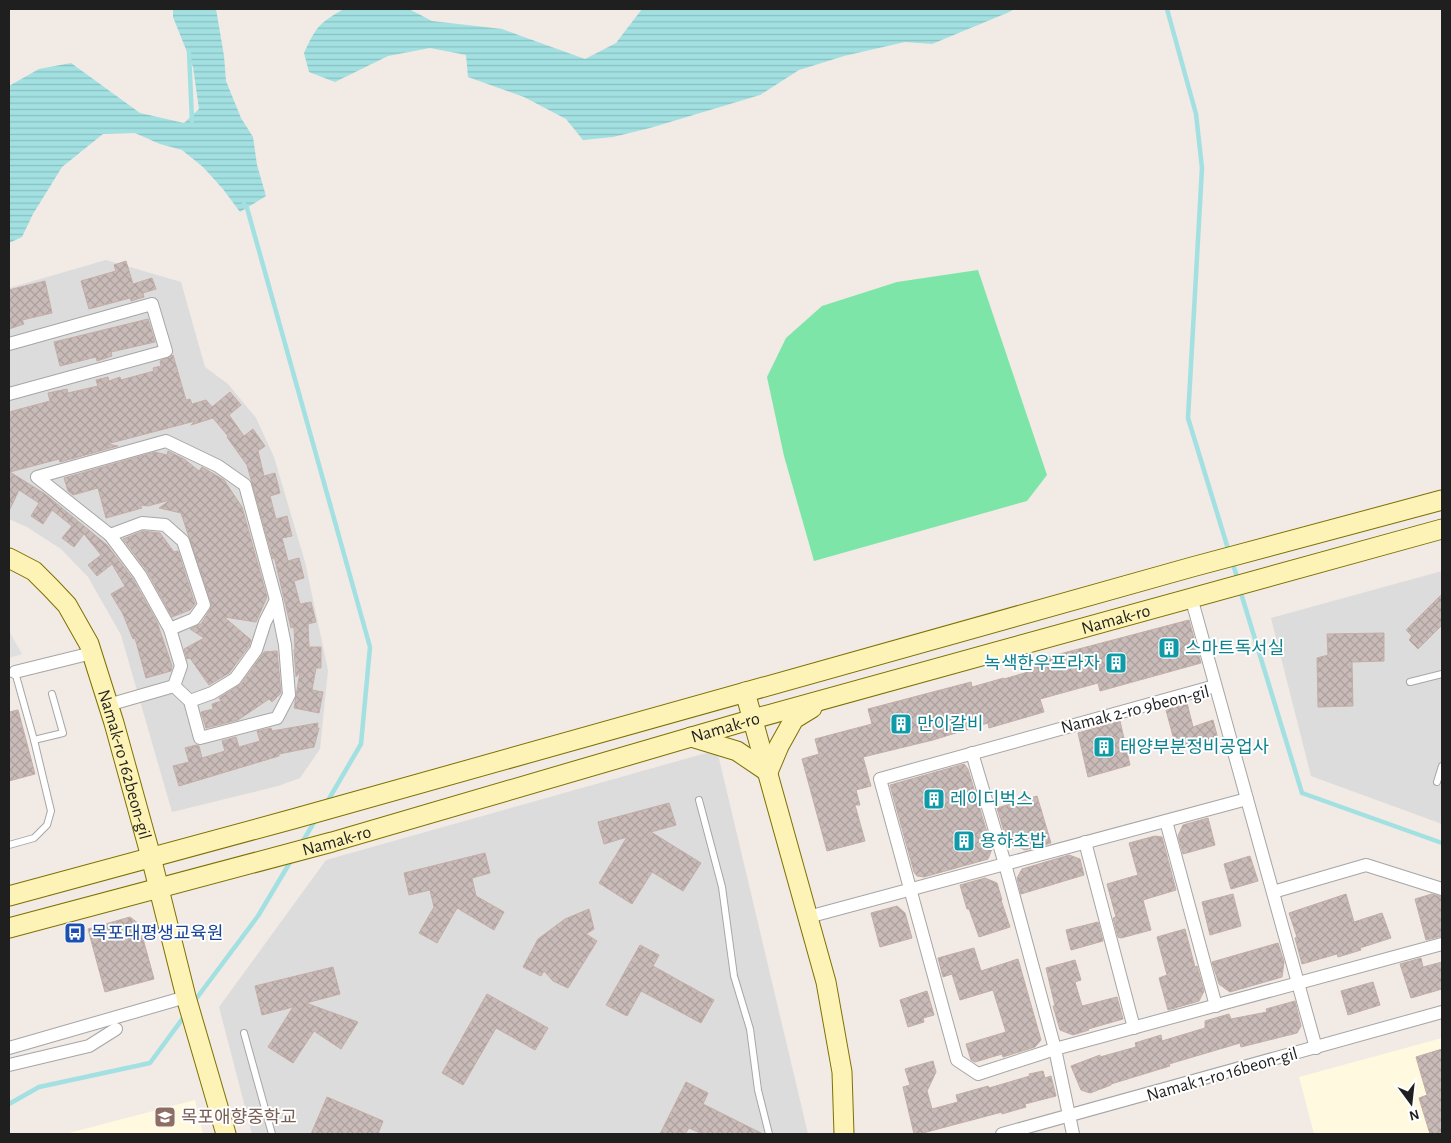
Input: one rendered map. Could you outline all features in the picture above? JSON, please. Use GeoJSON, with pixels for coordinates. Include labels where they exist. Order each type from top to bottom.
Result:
{"type":"FeatureCollection","features":[{"type":"Feature","properties":{"kind":"street"},"geometry":{"type":"LineString","coordinates":[[9,344],[152,304],[166,351],[9,394]]}},
{"type":"Feature","properties":{"kind":"street"},"geometry":{"type":"LineString","coordinates":[[166,442],[218,466],[245,485],[276,600],[285,645],[289,695],[277,718],[200,738],[190,701],[174,686],[181,666],[170,629],[140,575],[110,535],[37,477],[166,442]]}},
{"type":"Feature","properties":{"kind":"street","name":"Namak-ro"},"geometry":{"type":"LineString","coordinates":[[9,896],[293,819],[1192,567],[1442,500]]}},
{"type":"Feature","properties":{"kind":"street"},"geometry":{"type":"LineString","coordinates":[[110,535],[142,523],[165,525],[183,541],[204,605],[194,620],[170,629]]}},
{"type":"Feature","properties":{"kind":"street","name":"Namak-ro"},"geometry":{"type":"LineString","coordinates":[[9,928],[332,842],[753,719],[1442,529]]}},
{"type":"Feature","properties":{"kind":"street","name":"Namak-ro 162beon-gil"},"geometry":{"type":"LineString","coordinates":[[9,558],[34,571],[62,599],[80,627],[92,653],[151,858],[186,1000],[226,1134]]}},
{"type":"Feature","properties":{"kind":"street"},"geometry":{"type":"LineString","coordinates":[[1197,596],[1215,686]]}},
{"type":"Feature","properties":{"kind":"street"},"geometry":{"type":"LineString","coordinates":[[190,701],[212,693],[235,679],[256,650],[265,622],[276,600]]}},
{"type":"Feature","properties":{"kind":"street"},"geometry":{"type":"LineString","coordinates":[[12,673],[92,653]]}},
{"type":"Feature","properties":{"kind":"street"},"geometry":{"type":"LineString","coordinates":[[108,705],[174,686]]}},
{"type":"Feature","properties":{"kind":"street","name":"Namak 2-ro 9beon-gil"},"geometry":{"type":"LineString","coordinates":[[1298,983],[1215,686],[880,779],[957,1060],[978,1074],[1055,1050],[1442,944]]}},
{"type":"Feature","properties":{"kind":"street"},"geometry":{"type":"LineString","coordinates":[[745,692],[826,982],[838,1043],[844,1098],[844,1134]]}},
{"type":"Feature","properties":{"kind":"street"},"geometry":{"type":"LineString","coordinates":[[768,772],[779,746],[794,719],[828,698]]}},
{"type":"Feature","properties":{"kind":"street"},"geometry":{"type":"LineString","coordinates":[[691,737],[737,751],[768,772]]}},
{"type":"Feature","properties":{"kind":"street"},"geometry":{"type":"LineString","coordinates":[[972,752],[1005,864],[1055,1050],[1073,1134]]}},
{"type":"Feature","properties":{"kind":"street"},"geometry":{"type":"LineString","coordinates":[[808,917],[1247,799]]}},
{"type":"Feature","properties":{"kind":"street"},"geometry":{"type":"LineString","coordinates":[[1166,821],[1216,1006]]}},
{"type":"Feature","properties":{"kind":"street"},"geometry":{"type":"LineString","coordinates":[[1085,842],[1134,1028]]}},
{"type":"Feature","properties":{"kind":"street"},"geometry":{"type":"LineString","coordinates":[[1273,892],[1366,865],[1442,889]]}},
{"type":"Feature","properties":{"kind":"street"},"geometry":{"type":"LineString","coordinates":[[1298,983],[1316,1048]]}},
{"type":"Feature","properties":{"kind":"street"},"geometry":{"type":"LineString","coordinates":[[9,1048],[186,1000]]}},
{"type":"Feature","properties":{"kind":"street","name":"Namak 1-ro 16beon-gil"},"geometry":{"type":"LineString","coordinates":[[1002,1134],[1442,1012]]}},
{"type":"Feature","properties":{"kind":"street"},"geometry":{"type":"LineString","coordinates":[[9,1066],[89,1046],[116,1029]]}},
{"type":"Feature","properties":{"kind":"lane"},"geometry":{"type":"LineString","coordinates":[[9,845],[34,838],[47,825],[51,811],[34,740],[12,673]]}},
{"type":"Feature","properties":{"kind":"lane"},"geometry":{"type":"LineString","coordinates":[[1410,682],[1442,674]]}},
{"type":"Feature","properties":{"kind":"lane"},"geometry":{"type":"LineString","coordinates":[[34,740],[63,733],[52,694]]}},
{"type":"Feature","properties":{"kind":"lane"},"geometry":{"type":"LineString","coordinates":[[1437,782],[1442,766]]}},
{"type":"Feature","properties":{"kind":"lane"},"geometry":{"type":"LineString","coordinates":[[699,800],[722,887],[734,976],[750,1029],[758,1090],[769,1134]]}},
{"type":"Feature","properties":{"kind":"lane"},"geometry":{"type":"LineString","coordinates":[[244,1033],[272,1134]]}},
{"type":"Feature","properties":{"kind":"shaded area"},"geometry":{"type":"Polygon","coordinates":[[[106,260],[181,282],[205,367],[228,384],[256,418],[274,457],[305,562],[328,670],[320,749],[300,778],[278,786],[172,812],[121,635],[88,577],[61,549],[27,527],[9,519],[9,288],[106,260]]]}},
{"type":"Feature","properties":{"kind":"shaded area"},"geometry":{"type":"Polygon","coordinates":[[[1442,571],[1442,824],[1311,776],[1271,618],[1442,571]]]}},
{"type":"Feature","properties":{"kind":"shaded area"},"geometry":{"type":"Polygon","coordinates":[[[9,631],[22,654],[9,658],[9,631]]]}},
{"type":"Feature","properties":{"kind":"shaded area"},"geometry":{"type":"Polygon","coordinates":[[[717,750],[808,1134],[252,1134],[219,1007],[326,860],[717,750]]]}},
{"type":"Feature","properties":{"kind":"shaded area"},"geometry":{"type":"Polygon","coordinates":[[[1442,1038],[1442,1134],[1314,1134],[1299,1077],[1442,1038]]]}},
{"type":"Feature","properties":{"kind":"shaded area","name":"목포애향중학교"},"geometry":{"type":"Polygon","coordinates":[[[195,1100],[203,1134],[65,1134],[195,1100]]]}},
{"type":"Feature","properties":{"kind":"green space"},"geometry":{"type":"Polygon","coordinates":[[[978,270],[1047,475],[1027,501],[814,561],[784,456],[767,377],[786,338],[822,306],[897,282],[978,270]]]}},
{"type":"Feature","properties":{"kind":"water"},"geometry":{"type":"Polygon","coordinates":[[[173,9],[216,9],[226,81],[241,118],[253,137],[257,165],[266,196],[240,212],[203,167],[182,150],[160,144],[135,133],[103,134],[62,167],[33,214],[22,237],[9,243],[9,86],[39,69],[71,63],[140,113],[184,123],[199,109],[193,67],[173,17],[173,9]]]}},
{"type":"Feature","properties":{"kind":"water"},"geometry":{"type":"Polygon","coordinates":[[[344,9],[409,9],[432,21],[502,29],[585,59],[616,43],[642,9],[1015,9],[932,44],[905,42],[844,56],[799,70],[760,95],[650,128],[613,137],[583,140],[566,119],[524,97],[468,77],[466,55],[430,48],[388,56],[335,82],[309,72],[304,53],[312,37],[319,26],[344,9]]]}},
{"type":"Feature","properties":{"kind":"building"},"geometry":{"type":"Polygon","coordinates":[[[126,261],[133,284],[152,278],[156,289],[143,293],[144,297],[131,301],[130,298],[89,309],[81,281],[116,271],[114,265],[126,261]]]}},
{"type":"Feature","properties":{"kind":"building"},"geometry":{"type":"Polygon","coordinates":[[[45,281],[52,313],[22,320],[24,324],[9,329],[9,290],[45,281]]]}},
{"type":"Feature","properties":{"kind":"building"},"geometry":{"type":"Polygon","coordinates":[[[148,319],[155,342],[111,352],[112,356],[97,361],[96,357],[60,366],[54,342],[148,319]]]}},
{"type":"Feature","properties":{"kind":"building"},"geometry":{"type":"Polygon","coordinates":[[[173,355],[186,400],[190,399],[192,404],[206,400],[212,407],[230,392],[241,405],[229,415],[244,436],[253,429],[265,446],[258,451],[264,476],[275,473],[280,493],[270,496],[276,519],[287,516],[292,536],[282,538],[288,561],[299,558],[304,578],[294,581],[300,604],[311,602],[316,622],[308,624],[309,647],[321,647],[321,668],[316,668],[312,690],[323,692],[319,713],[294,708],[300,672],[296,677],[294,627],[291,628],[274,556],[273,559],[247,465],[228,436],[213,418],[191,425],[195,421],[107,444],[118,446],[60,462],[59,459],[10,472],[45,494],[107,545],[133,579],[157,622],[172,666],[171,671],[146,678],[135,638],[133,639],[123,614],[111,594],[125,586],[112,564],[97,576],[88,565],[101,555],[84,534],[74,547],[62,538],[72,526],[52,510],[43,524],[31,516],[39,503],[19,490],[9,511],[9,412],[50,401],[48,393],[67,389],[68,393],[98,386],[96,380],[108,377],[109,381],[120,377],[121,380],[154,371],[153,368],[161,366],[160,361],[173,355]]]}},
{"type":"Feature","properties":{"kind":"building"},"geometry":{"type":"Polygon","coordinates":[[[168,451],[184,459],[199,471],[202,467],[224,480],[242,507],[267,597],[256,622],[224,617],[251,640],[249,646],[229,673],[209,685],[190,658],[187,659],[184,649],[204,638],[190,629],[201,624],[212,606],[181,513],[159,508],[170,500],[148,506],[140,505],[142,508],[106,518],[98,488],[73,495],[68,491],[64,478],[155,452],[167,455],[168,451]]]}},
{"type":"Feature","properties":{"kind":"building"},"geometry":{"type":"Polygon","coordinates":[[[143,531],[160,533],[174,552],[178,551],[195,604],[190,610],[172,617],[147,571],[123,539],[143,531]]]}},
{"type":"Feature","properties":{"kind":"building"},"geometry":{"type":"Polygon","coordinates":[[[1442,594],[1442,625],[1418,649],[1409,640],[1412,636],[1406,630],[1442,594]]]}},
{"type":"Feature","properties":{"kind":"building"},"geometry":{"type":"Polygon","coordinates":[[[1189,620],[1201,663],[1100,691],[1098,683],[1040,699],[1044,712],[989,728],[988,723],[933,740],[863,757],[871,786],[856,790],[860,805],[855,805],[865,841],[827,851],[802,759],[819,754],[815,739],[872,724],[868,709],[971,682],[972,687],[1004,679],[1035,670],[1033,661],[1189,620]]]}},
{"type":"Feature","properties":{"kind":"building"},"geometry":{"type":"Polygon","coordinates":[[[1384,633],[1384,661],[1352,662],[1353,706],[1318,707],[1317,658],[1328,655],[1327,634],[1384,633]]]}},
{"type":"Feature","properties":{"kind":"building"},"geometry":{"type":"Polygon","coordinates":[[[277,651],[281,693],[272,702],[269,699],[238,720],[206,728],[201,712],[213,709],[212,704],[221,701],[219,698],[241,684],[264,652],[277,651]]]}},
{"type":"Feature","properties":{"kind":"building"},"geometry":{"type":"Polygon","coordinates":[[[1187,703],[1193,727],[1213,720],[1218,739],[1177,751],[1166,710],[1187,703]]]}},
{"type":"Feature","properties":{"kind":"building"},"geometry":{"type":"Polygon","coordinates":[[[18,710],[35,774],[9,781],[9,712],[18,710]]]}},
{"type":"Feature","properties":{"kind":"building","name":"태양부분정비공업사"},"geometry":{"type":"Polygon","coordinates":[[[1120,721],[1130,765],[1088,777],[1078,733],[1120,721]]]}},
{"type":"Feature","properties":{"kind":"building"},"geometry":{"type":"Polygon","coordinates":[[[318,723],[317,728],[319,728],[314,747],[279,754],[279,756],[179,786],[173,766],[189,762],[185,748],[199,746],[202,758],[225,751],[222,741],[236,737],[239,747],[260,741],[257,731],[271,728],[272,731],[318,723]]]}},
{"type":"Feature","properties":{"kind":"building"},"geometry":{"type":"Polygon","coordinates":[[[964,764],[968,769],[992,849],[988,859],[924,877],[917,876],[914,872],[890,785],[964,764]]]}},
{"type":"Feature","properties":{"kind":"building"},"geometry":{"type":"Polygon","coordinates":[[[1037,796],[1051,843],[1025,850],[1007,842],[997,808],[1037,796]]]}},
{"type":"Feature","properties":{"kind":"building"},"geometry":{"type":"Polygon","coordinates":[[[669,803],[676,825],[651,832],[701,863],[683,891],[652,872],[632,904],[599,883],[627,837],[604,844],[598,822],[669,803]]]}},
{"type":"Feature","properties":{"kind":"building"},"geometry":{"type":"Polygon","coordinates":[[[1208,818],[1215,845],[1183,854],[1178,836],[1183,825],[1208,818]]]}},
{"type":"Feature","properties":{"kind":"building"},"geometry":{"type":"Polygon","coordinates":[[[1155,836],[1162,837],[1176,890],[1143,900],[1151,930],[1121,938],[1118,937],[1113,918],[1116,917],[1107,884],[1138,875],[1129,843],[1155,836]]]}},
{"type":"Feature","properties":{"kind":"building"},"geometry":{"type":"Polygon","coordinates":[[[485,853],[490,873],[472,878],[476,896],[504,912],[494,930],[457,908],[437,943],[419,933],[434,907],[430,890],[409,895],[404,873],[485,853]]]}},
{"type":"Feature","properties":{"kind":"building"},"geometry":{"type":"Polygon","coordinates":[[[1069,855],[1080,859],[1084,875],[1021,894],[1017,878],[1022,869],[1069,855]]]}},
{"type":"Feature","properties":{"kind":"building"},"geometry":{"type":"Polygon","coordinates":[[[1250,856],[1258,881],[1231,889],[1224,864],[1250,856]]]}},
{"type":"Feature","properties":{"kind":"building"},"geometry":{"type":"Polygon","coordinates":[[[985,878],[997,883],[1010,927],[979,937],[969,909],[967,909],[960,885],[985,878]]]}},
{"type":"Feature","properties":{"kind":"building"},"geometry":{"type":"Polygon","coordinates":[[[1233,894],[1241,926],[1210,935],[1202,902],[1233,894]]]}},
{"type":"Feature","properties":{"kind":"building"},"geometry":{"type":"Polygon","coordinates":[[[1346,894],[1354,922],[1382,913],[1391,938],[1338,957],[1337,954],[1302,964],[1295,938],[1297,937],[1289,913],[1346,894]]]}},
{"type":"Feature","properties":{"kind":"building"},"geometry":{"type":"Polygon","coordinates":[[[1432,894],[1442,897],[1442,936],[1426,940],[1415,899],[1432,894]]]}},
{"type":"Feature","properties":{"kind":"building"},"geometry":{"type":"Polygon","coordinates":[[[897,906],[905,913],[912,938],[880,947],[871,913],[897,906]]]}},
{"type":"Feature","properties":{"kind":"building"},"geometry":{"type":"Polygon","coordinates":[[[589,909],[594,929],[586,934],[597,941],[568,988],[553,981],[544,971],[541,976],[523,967],[538,939],[565,919],[589,909]]]}},
{"type":"Feature","properties":{"kind":"building"},"geometry":{"type":"Polygon","coordinates":[[[130,917],[139,924],[154,979],[105,992],[88,929],[130,917]]]}},
{"type":"Feature","properties":{"kind":"building"},"geometry":{"type":"Polygon","coordinates":[[[1098,922],[1103,941],[1071,950],[1066,930],[1098,922]]]}},
{"type":"Feature","properties":{"kind":"building"},"geometry":{"type":"Polygon","coordinates":[[[1185,929],[1195,967],[1197,966],[1204,991],[1199,1001],[1168,1010],[1159,978],[1167,975],[1157,937],[1185,929]]]}},
{"type":"Feature","properties":{"kind":"building"},"geometry":{"type":"Polygon","coordinates":[[[1278,943],[1284,962],[1282,977],[1230,992],[1219,984],[1212,962],[1278,943]]]}},
{"type":"Feature","properties":{"kind":"building"},"geometry":{"type":"Polygon","coordinates":[[[640,945],[659,955],[653,966],[714,1000],[701,1023],[641,991],[627,1016],[606,1005],[640,945]]]}},
{"type":"Feature","properties":{"kind":"building"},"geometry":{"type":"Polygon","coordinates":[[[974,948],[981,971],[1018,959],[1041,1040],[1035,1047],[1003,1057],[1002,1054],[975,1062],[971,1060],[966,1044],[1006,1032],[993,990],[960,1000],[952,974],[943,977],[938,958],[974,948]]]}},
{"type":"Feature","properties":{"kind":"building"},"geometry":{"type":"Polygon","coordinates":[[[1421,958],[1423,967],[1442,962],[1442,989],[1411,998],[1400,964],[1421,958]]]}},
{"type":"Feature","properties":{"kind":"building"},"geometry":{"type":"Polygon","coordinates":[[[1075,960],[1081,980],[1075,982],[1082,1006],[1117,997],[1123,1019],[1073,1035],[1060,1030],[1053,1006],[1055,1006],[1046,968],[1075,960]]]}},
{"type":"Feature","properties":{"kind":"building"},"geometry":{"type":"Polygon","coordinates":[[[333,967],[340,994],[306,1003],[358,1022],[341,1049],[314,1031],[293,1063],[268,1047],[293,1007],[262,1015],[255,986],[333,967]]]}},
{"type":"Feature","properties":{"kind":"building"},"geometry":{"type":"Polygon","coordinates":[[[1373,982],[1380,1005],[1348,1015],[1341,991],[1373,982]]]}},
{"type":"Feature","properties":{"kind":"building"},"geometry":{"type":"Polygon","coordinates":[[[927,991],[934,1015],[923,1018],[924,1022],[908,1027],[900,1000],[927,991]]]}},
{"type":"Feature","properties":{"kind":"building"},"geometry":{"type":"Polygon","coordinates":[[[487,994],[548,1028],[535,1050],[496,1028],[463,1085],[442,1073],[487,994]]]}},
{"type":"Feature","properties":{"kind":"building"},"geometry":{"type":"Polygon","coordinates":[[[1295,1001],[1301,1026],[1297,1033],[1241,1047],[1240,1043],[1169,1064],[1170,1066],[1111,1084],[1090,1093],[1081,1090],[1071,1066],[1100,1055],[1100,1057],[1136,1047],[1135,1043],[1161,1035],[1162,1041],[1205,1028],[1205,1021],[1229,1014],[1231,1019],[1267,1012],[1266,1009],[1295,1001]]]}},
{"type":"Feature","properties":{"kind":"building"},"geometry":{"type":"Polygon","coordinates":[[[1442,1049],[1442,1134],[1430,1134],[1419,1098],[1427,1095],[1416,1057],[1442,1049]]]}},
{"type":"Feature","properties":{"kind":"building"},"geometry":{"type":"Polygon","coordinates":[[[933,1061],[936,1072],[927,1091],[932,1109],[958,1102],[956,1095],[988,1086],[989,1088],[1043,1071],[1045,1078],[1051,1076],[1056,1096],[1025,1104],[1026,1107],[1002,1114],[1002,1112],[914,1134],[903,1087],[910,1085],[905,1069],[933,1061]]]}},
{"type":"Feature","properties":{"kind":"building"},"geometry":{"type":"Polygon","coordinates":[[[686,1082],[708,1093],[703,1104],[763,1134],[702,1134],[689,1128],[685,1134],[660,1134],[686,1082]]]}},
{"type":"Feature","properties":{"kind":"building"},"geometry":{"type":"Polygon","coordinates":[[[327,1097],[383,1121],[378,1134],[311,1134],[327,1097]]]}},
{"type":"Feature","properties":{"kind":"waterway"},"geometry":{"type":"LineString","coordinates":[[1167,9],[1196,114],[1202,168],[1188,418],[1229,552]]}},
{"type":"Feature","properties":{"kind":"waterway"},"geometry":{"type":"LineString","coordinates":[[189,51],[192,121]]}},
{"type":"Feature","properties":{"kind":"waterway"},"geometry":{"type":"LineString","coordinates":[[244,204],[247,208],[370,647],[361,744],[326,804]]}},
{"type":"Feature","properties":{"kind":"waterway"},"geometry":{"type":"LineString","coordinates":[[1232,561],[1238,580]]}},
{"type":"Feature","properties":{"kind":"waterway"},"geometry":{"type":"LineString","coordinates":[[1240,590],[1302,793],[1442,843]]}},
{"type":"Feature","properties":{"kind":"waterway"},"geometry":{"type":"LineString","coordinates":[[301,844],[316,819]]}},
{"type":"Feature","properties":{"kind":"waterway"},"geometry":{"type":"LineString","coordinates":[[193,1003],[258,916],[292,859]]}},
{"type":"Feature","properties":{"kind":"waterway"},"geometry":{"type":"LineString","coordinates":[[9,1104],[39,1087],[150,1063],[186,1014]]}},
{"type":"Feature","properties":{"kind":"place","name":"스마트독서실"},"geometry":{"type":"Point","coordinates":[1169,648]}},
{"type":"Feature","properties":{"kind":"place","name":"녹색한우프라자"},"geometry":{"type":"Point","coordinates":[1116,663]}},
{"type":"Feature","properties":{"kind":"place","name":"만이갈비"},"geometry":{"type":"Point","coordinates":[901,724]}},
{"type":"Feature","properties":{"kind":"place","name":"태양부분정비공업사"},"geometry":{"type":"Point","coordinates":[1104,747]}},
{"type":"Feature","properties":{"kind":"place","name":"레이디벅스"},"geometry":{"type":"Point","coordinates":[934,799]}},
{"type":"Feature","properties":{"kind":"place","name":"용하초밥"},"geometry":{"type":"Point","coordinates":[964,841]}},
{"type":"Feature","properties":{"kind":"place","name":"목포대평생교육원"},"geometry":{"type":"Point","coordinates":[75,933]}},
{"type":"Feature","properties":{"kind":"place","name":"목포애향중학교"},"geometry":{"type":"Point","coordinates":[165,1117]}}]}
